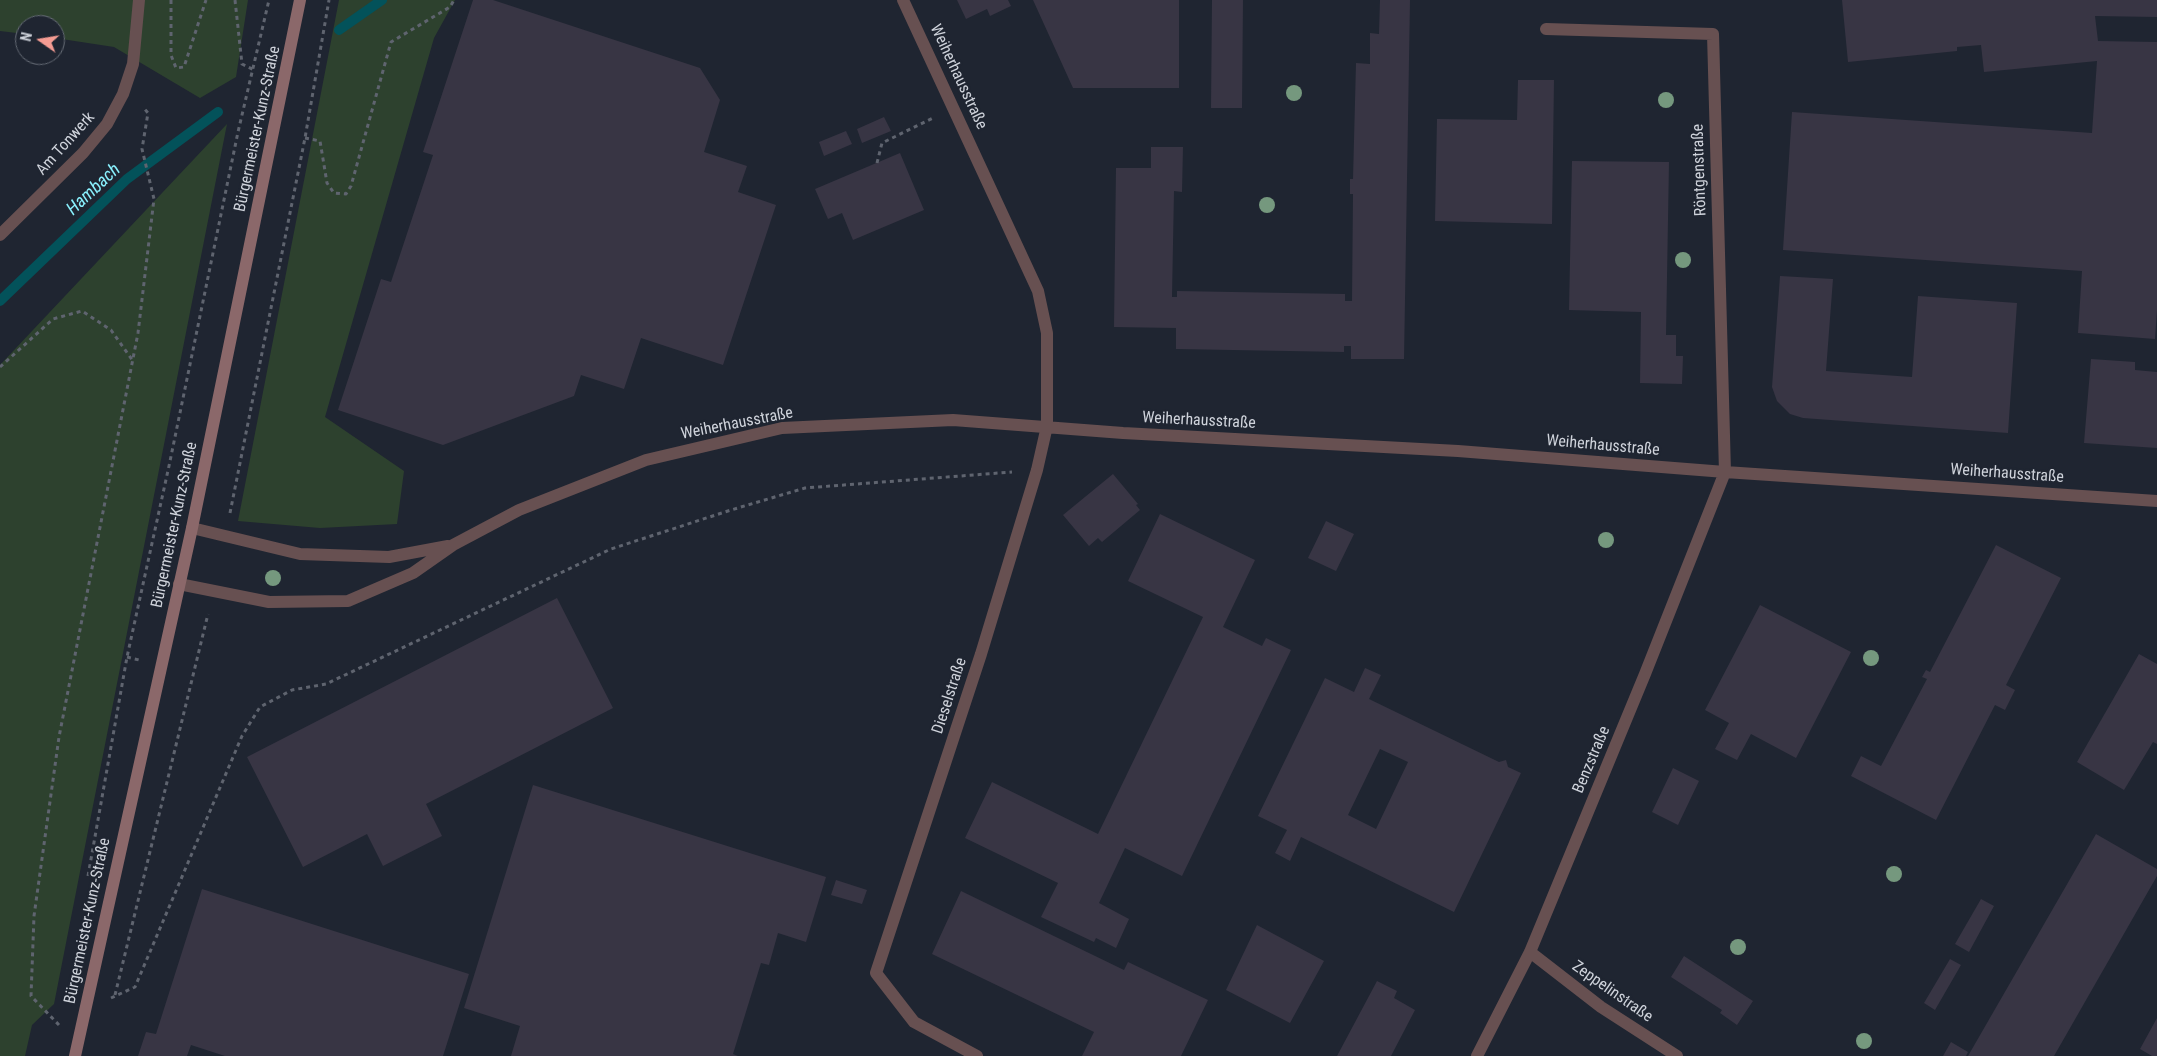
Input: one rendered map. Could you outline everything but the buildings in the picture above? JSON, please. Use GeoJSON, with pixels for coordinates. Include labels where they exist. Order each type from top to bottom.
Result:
{"type":"FeatureCollection","features":[{"type":"Feature","properties":{"kind":"street","name":"Am Tonwerk"},"geometry":{"type":"LineString","coordinates":[[0,235],[83,153],[107,124],[123,94],[133,64],[139,0]]}},
{"type":"Feature","properties":{"kind":"street","name":"Bürgermeister-Kunz-Straße"},"geometry":{"type":"LineString","coordinates":[[75,1056],[192,528],[300,0]]}},
{"type":"Feature","properties":{"kind":"street","name":"Weiherhausstraße"},"geometry":{"type":"LineString","coordinates":[[903,0],[1038,291],[1047,333],[1047,426]]}},
{"type":"Feature","properties":{"kind":"street","name":"Röntgenstraße"},"geometry":{"type":"LineString","coordinates":[[1546,29],[1713,34],[1725,472]]}},
{"type":"Feature","properties":{"kind":"street","name":"Weiherhausstraße"},"geometry":{"type":"LineString","coordinates":[[179,584],[268,602],[348,601],[413,573],[453,545],[518,510],[646,460],[782,428],[953,420],[1123,433],[1458,451],[1725,472],[2157,500]]}},
{"type":"Feature","properties":{"kind":"street","name":"Dieselstraße"},"geometry":{"type":"LineString","coordinates":[[977,1056],[914,1022],[876,973],[981,654],[1037,470],[1047,426]]}},
{"type":"Feature","properties":{"kind":"street","name":"Benzstraße"},"geometry":{"type":"LineString","coordinates":[[1477,1056],[1530,952],[1645,674],[1725,472]]}},
{"type":"Feature","properties":{"kind":"street","name":"Weiherhausstraße"},"geometry":{"type":"LineString","coordinates":[[192,528],[300,554],[389,557],[453,545]]}},
{"type":"Feature","properties":{"kind":"street","name":"Zeppelinstraße"},"geometry":{"type":"LineString","coordinates":[[1530,952],[1601,1007],[1677,1056]]}},
{"type":"Feature","properties":{"kind":"path"},"geometry":{"type":"LineString","coordinates":[[170,0],[171,55],[176,68],[184,67],[206,0]]}},
{"type":"Feature","properties":{"kind":"path"},"geometry":{"type":"LineString","coordinates":[[235,0],[242,64],[254,70]]}},
{"type":"Feature","properties":{"kind":"path"},"geometry":{"type":"LineString","coordinates":[[88,877],[127,657],[167,476],[238,132],[269,0]]}},
{"type":"Feature","properties":{"kind":"path"},"geometry":{"type":"LineString","coordinates":[[224,536],[306,138],[329,0]]}},
{"type":"Feature","properties":{"kind":"path"},"geometry":{"type":"LineString","coordinates":[[306,138],[320,141],[327,184],[334,193],[346,194],[351,186],[391,42],[450,7],[454,0]]}},
{"type":"Feature","properties":{"kind":"path"},"geometry":{"type":"LineString","coordinates":[[80,1035],[56,1024],[31,996],[34,916],[59,737],[138,334],[154,199],[142,149],[148,113],[139,102],[123,94]]}},
{"type":"Feature","properties":{"kind":"path"},"geometry":{"type":"LineString","coordinates":[[876,162],[882,143],[954,108]]}},
{"type":"Feature","properties":{"kind":"path"},"geometry":{"type":"LineString","coordinates":[[0,366],[53,318],[82,311],[111,330],[133,361]]}},
{"type":"Feature","properties":{"kind":"path"},"geometry":{"type":"LineString","coordinates":[[88,997],[114,998],[135,988],[242,736],[260,707],[292,690],[326,684],[611,549],[731,510],[805,488],[1037,470]]}},
{"type":"Feature","properties":{"kind":"path"},"geometry":{"type":"LineString","coordinates":[[122,966],[213,591]]}},
{"type":"Feature","properties":{"kind":"green space"},"geometry":{"type":"Polygon","coordinates":[[[0,0],[248,0],[236,77],[200,98],[114,47],[65,40],[65,15],[15,15],[15,33],[0,31],[0,0]]]}},
{"type":"Feature","properties":{"kind":"green space"},"geometry":{"type":"Polygon","coordinates":[[[339,0],[455,0],[434,38],[325,417],[404,471],[397,524],[320,528],[238,521],[339,0]]]}},
{"type":"Feature","properties":{"kind":"green space"},"geometry":{"type":"Polygon","coordinates":[[[227,124],[54,1004],[32,1025],[25,1056],[0,1056],[0,365],[227,124]]]}},
{"type":"Feature","properties":{"kind":"waterway","name":"Hambach"},"geometry":{"type":"LineString","coordinates":[[339,30],[382,0]]}},
{"type":"Feature","properties":{"kind":"waterway","name":"Hambach"},"geometry":{"type":"LineString","coordinates":[[0,301],[127,179],[218,112]]}}]}
